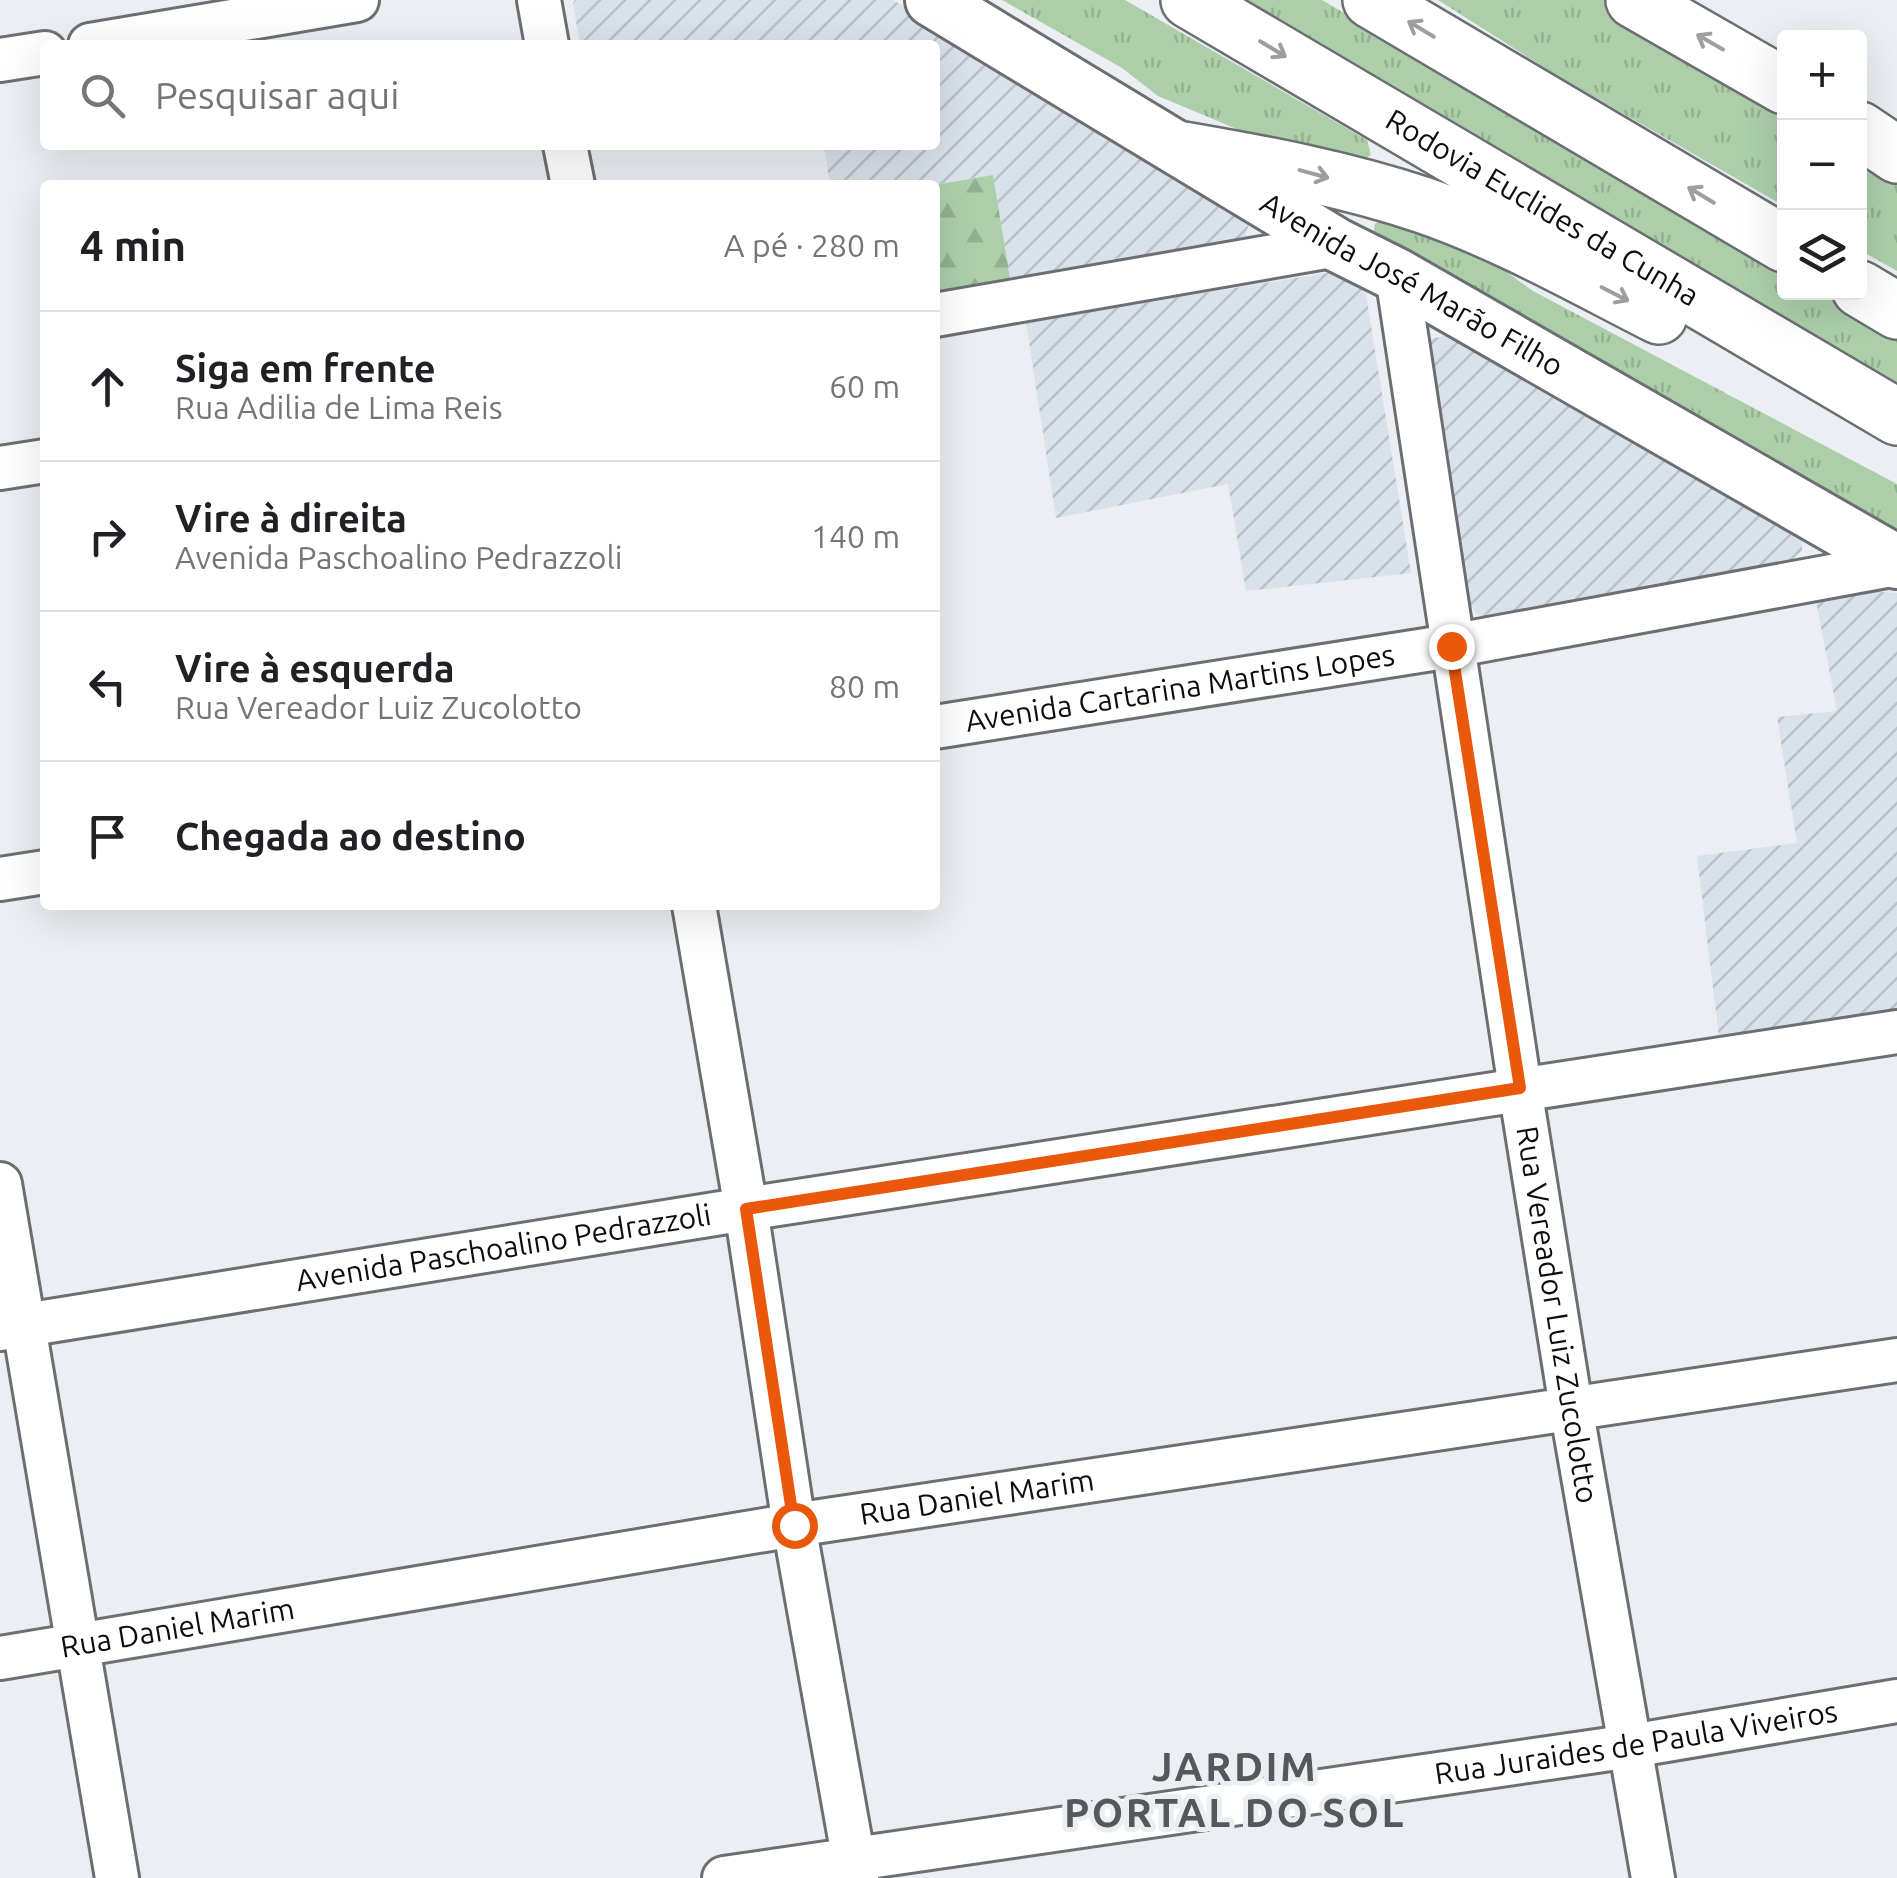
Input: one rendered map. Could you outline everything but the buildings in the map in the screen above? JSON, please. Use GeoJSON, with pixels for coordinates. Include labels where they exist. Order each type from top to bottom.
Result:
{"type":"FeatureCollection","features":[{"type":"Feature","properties":{"kind":"highway","name":"Rodovia Euclides da Cunha"},"geometry":{"type":"LineString","coordinates":[[1189,0],[1897,417]]}},
{"type":"Feature","properties":{"kind":"highway"},"geometry":{"type":"LineString","coordinates":[[1371,0],[1777,240]]}},
{"type":"Feature","properties":{"kind":"highway"},"geometry":{"type":"LineString","coordinates":[[1634,0],[1777,82]]}},
{"type":"Feature","properties":{"kind":"highway"},"geometry":{"type":"LineString","coordinates":[[1867,135],[1897,155]]}},
{"type":"Feature","properties":{"kind":"highway"},"geometry":{"type":"LineString","coordinates":[[1184,150],[1306,171],[1424,206],[1516,243],[1779,376],[1897,426]]}},
{"type":"Feature","properties":{"kind":"highway"},"geometry":{"type":"LineString","coordinates":[[1867,293],[1897,311]]}},
{"type":"Feature","properties":{"kind":"main road","name":"Avenida José Marão Filho"},"geometry":{"type":"LineString","coordinates":[[932,0],[1337,244],[1897,563]]}},
{"type":"Feature","properties":{"kind":"street"},"geometry":{"type":"LineString","coordinates":[[120,40],[357,0]]}},
{"type":"Feature","properties":{"kind":"street"},"geometry":{"type":"LineString","coordinates":[[539,0],[546,40]]}},
{"type":"Feature","properties":{"kind":"street"},"geometry":{"type":"LineString","coordinates":[[0,60],[40,53]]}},
{"type":"Feature","properties":{"kind":"street"},"geometry":{"type":"LineString","coordinates":[[566,150],[571,180]]}},
{"type":"Feature","properties":{"kind":"street"},"geometry":{"type":"LineString","coordinates":[[940,314],[1337,244]]}},
{"type":"Feature","properties":{"kind":"street","name":"Rua Vereador Luiz Zucolotto"},"geometry":{"type":"LineString","coordinates":[[1397,275],[1571,1408],[1653,1878]]}},
{"type":"Feature","properties":{"kind":"street"},"geometry":{"type":"LineString","coordinates":[[0,468],[40,462]]}},
{"type":"Feature","properties":{"kind":"street","name":"Avenida Cartarina Martins Lopes"},"geometry":{"type":"LineString","coordinates":[[940,726],[1451,646],[1897,563]]}},
{"type":"Feature","properties":{"kind":"street"},"geometry":{"type":"LineString","coordinates":[[0,879],[40,873]]}},
{"type":"Feature","properties":{"kind":"street"},"geometry":{"type":"LineString","coordinates":[[695,910],[794,1525],[856,1868]]}},
{"type":"Feature","properties":{"kind":"street","name":"Avenida Paschoalino Pedrazzoli"},"geometry":{"type":"LineString","coordinates":[[12,1327],[746,1209],[1897,1032]]}},
{"type":"Feature","properties":{"kind":"street"},"geometry":{"type":"LineString","coordinates":[[0,1184],[12,1327],[80,1646],[117,1878]]}},
{"type":"Feature","properties":{"kind":"street","name":"Rua Daniel Marim"},"geometry":{"type":"LineString","coordinates":[[0,1658],[794,1525],[1897,1360]]}},
{"type":"Feature","properties":{"kind":"street","name":"Rua Juraides de Paula Viveiros"},"geometry":{"type":"LineString","coordinates":[[724,1878],[856,1868],[1631,1746],[1897,1700]]}},
{"type":"Feature","properties":{"kind":"shaded area"},"geometry":{"type":"Polygon","coordinates":[[[893,0],[1237,206],[1250,220],[1245,237],[1234,243],[1010,278],[993,175],[940,184],[940,180],[829,180],[825,150],[940,150],[940,40],[579,40],[573,3],[893,0]]]}},
{"type":"Feature","properties":{"kind":"shaded area"},"geometry":{"type":"Polygon","coordinates":[[[1333,272],[1360,284],[1366,295],[1411,573],[1246,591],[1228,484],[1056,518],[1026,322],[1333,272]]]}},
{"type":"Feature","properties":{"kind":"shaded area"},"geometry":{"type":"Polygon","coordinates":[[[1445,336],[1465,342],[1802,537],[1802,551],[1791,561],[1499,620],[1478,615],[1465,599],[1422,355],[1429,339],[1445,336]]]}},
{"type":"Feature","properties":{"kind":"shaded area"},"geometry":{"type":"Polygon","coordinates":[[[1847,590],[1897,593],[1897,1011],[1719,1037],[1697,856],[1797,843],[1777,717],[1837,711],[1815,596],[1847,590]]]}},
{"type":"Feature","properties":{"kind":"green space"},"geometry":{"type":"Polygon","coordinates":[[[1002,0],[1125,0],[1367,140],[1371,155],[1353,166],[1325,166],[1158,96],[1122,68],[1002,0]]]}},
{"type":"Feature","properties":{"kind":"green space"},"geometry":{"type":"Polygon","coordinates":[[[1238,0],[1322,0],[1777,268],[1777,300],[1831,300],[1897,338],[1897,390],[1238,0]]]}},
{"type":"Feature","properties":{"kind":"green space"},"geometry":{"type":"Polygon","coordinates":[[[1438,0],[1605,0],[1777,96],[1777,202],[1556,75],[1438,0]]]}},
{"type":"Feature","properties":{"kind":"green space"},"geometry":{"type":"Polygon","coordinates":[[[1867,148],[1897,170],[1897,271],[1867,254],[1867,148]]]}},
{"type":"Feature","properties":{"kind":"green space"},"geometry":{"type":"Polygon","coordinates":[[[993,175],[1010,278],[940,290],[940,184],[993,175]]]}},
{"type":"Feature","properties":{"kind":"green space"},"geometry":{"type":"Polygon","coordinates":[[[1392,215],[1432,219],[1533,291],[1897,484],[1897,537],[1373,237],[1375,224],[1392,215]]]}},
{"type":"Feature","properties":{"kind":"district","name":"JARDIM PORTAL DO SOL"},"geometry":{"type":"Point","coordinates":[1235,1790]}},
{"type":"Feature","properties":{"kind":"route"},"geometry":{"type":"LineString","coordinates":[[794,1525],[746,1209],[1520,1088],[1451,646]]}}]}
